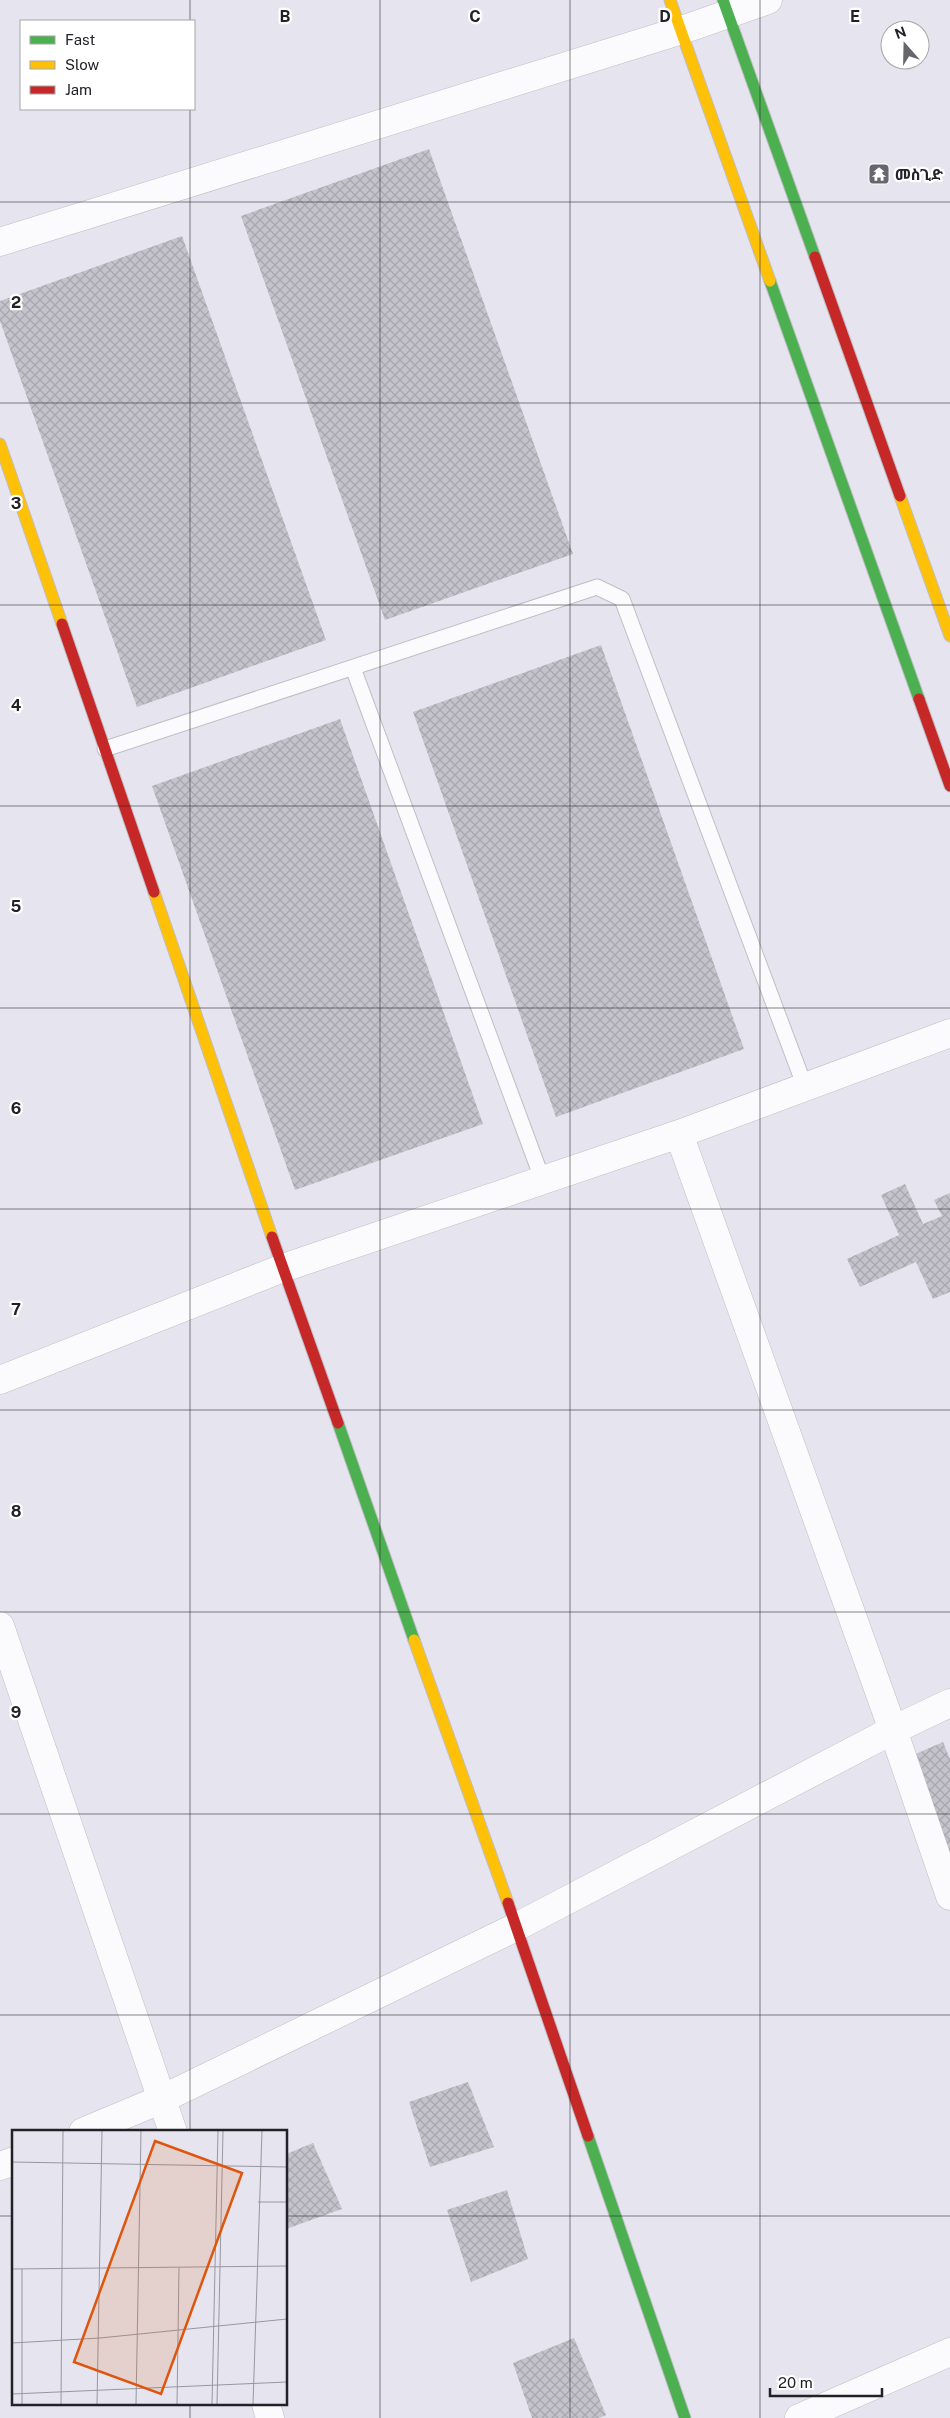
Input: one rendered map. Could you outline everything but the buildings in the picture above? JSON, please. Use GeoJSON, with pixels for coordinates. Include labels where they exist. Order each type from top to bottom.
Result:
{"type":"FeatureCollection","features":[{"type":"Feature","properties":{"kind":"street"},"geometry":{"type":"LineString","coordinates":[[670,0],[679,31],[950,786]]}},
{"type":"Feature","properties":{"kind":"street"},"geometry":{"type":"LineString","coordinates":[[0,242],[679,31],[725,7],[768,0]]}},
{"type":"Feature","properties":{"kind":"street"},"geometry":{"type":"LineString","coordinates":[[725,7],[950,636]]}},
{"type":"Feature","properties":{"kind":"street"},"geometry":{"type":"LineString","coordinates":[[0,444],[283,1268],[516,1927],[685,2418]]}},
{"type":"Feature","properties":{"kind":"street"},"geometry":{"type":"LineString","coordinates":[[0,1380],[283,1268],[680,1134],[950,1033]]}},
{"type":"Feature","properties":{"kind":"street"},"geometry":{"type":"LineString","coordinates":[[680,1134],[893,1730],[950,1896]]}},
{"type":"Feature","properties":{"kind":"street"},"geometry":{"type":"LineString","coordinates":[[0,1626],[172,2130]]}},
{"type":"Feature","properties":{"kind":"street"},"geometry":{"type":"LineString","coordinates":[[88,2130],[162,2099],[516,1927],[893,1730],[950,1703]]}},
{"type":"Feature","properties":{"kind":"street"},"geometry":{"type":"LineString","coordinates":[[0,2166],[12,2162]]}},
{"type":"Feature","properties":{"kind":"street"},"geometry":{"type":"LineString","coordinates":[[799,2418],[950,2352]]}},
{"type":"Feature","properties":{"kind":"lane"},"geometry":{"type":"LineString","coordinates":[[105,749],[597,588],[622,599],[805,1087]]}},
{"type":"Feature","properties":{"kind":"lane"},"geometry":{"type":"LineString","coordinates":[[353,668],[543,1181]]}},
{"type":"Feature","properties":{"kind":"traffic: fast"},"geometry":{"type":"LineString","coordinates":[[723,0],[815,257]]}},
{"type":"Feature","properties":{"kind":"traffic: fast"},"geometry":{"type":"LineString","coordinates":[[770,281],[919,699]]}},
{"type":"Feature","properties":{"kind":"traffic: fast"},"geometry":{"type":"LineString","coordinates":[[338,1423],[414,1640]]}},
{"type":"Feature","properties":{"kind":"traffic: fast"},"geometry":{"type":"LineString","coordinates":[[588,2136],[685,2418]]}},
{"type":"Feature","properties":{"kind":"traffic: slow"},"geometry":{"type":"LineString","coordinates":[[670,0],[770,281]]}},
{"type":"Feature","properties":{"kind":"traffic: slow"},"geometry":{"type":"LineString","coordinates":[[0,444],[62,624]]}},
{"type":"Feature","properties":{"kind":"traffic: slow"},"geometry":{"type":"LineString","coordinates":[[900,496],[950,636]]}},
{"type":"Feature","properties":{"kind":"traffic: slow"},"geometry":{"type":"LineString","coordinates":[[154,892],[272,1237]]}},
{"type":"Feature","properties":{"kind":"traffic: slow"},"geometry":{"type":"LineString","coordinates":[[414,1640],[508,1903]]}},
{"type":"Feature","properties":{"kind":"traffic: jam"},"geometry":{"type":"LineString","coordinates":[[815,257],[900,496]]}},
{"type":"Feature","properties":{"kind":"traffic: jam"},"geometry":{"type":"LineString","coordinates":[[62,624],[154,892]]}},
{"type":"Feature","properties":{"kind":"traffic: jam"},"geometry":{"type":"LineString","coordinates":[[919,699],[950,786]]}},
{"type":"Feature","properties":{"kind":"traffic: jam"},"geometry":{"type":"LineString","coordinates":[[272,1237],[338,1423]]}},
{"type":"Feature","properties":{"kind":"traffic: jam"},"geometry":{"type":"LineString","coordinates":[[508,1903],[588,2136]]}},
{"type":"Feature","properties":{"kind":"place","name":"መስጊድ"},"geometry":{"type":"Point","coordinates":[879,174]}}]}
